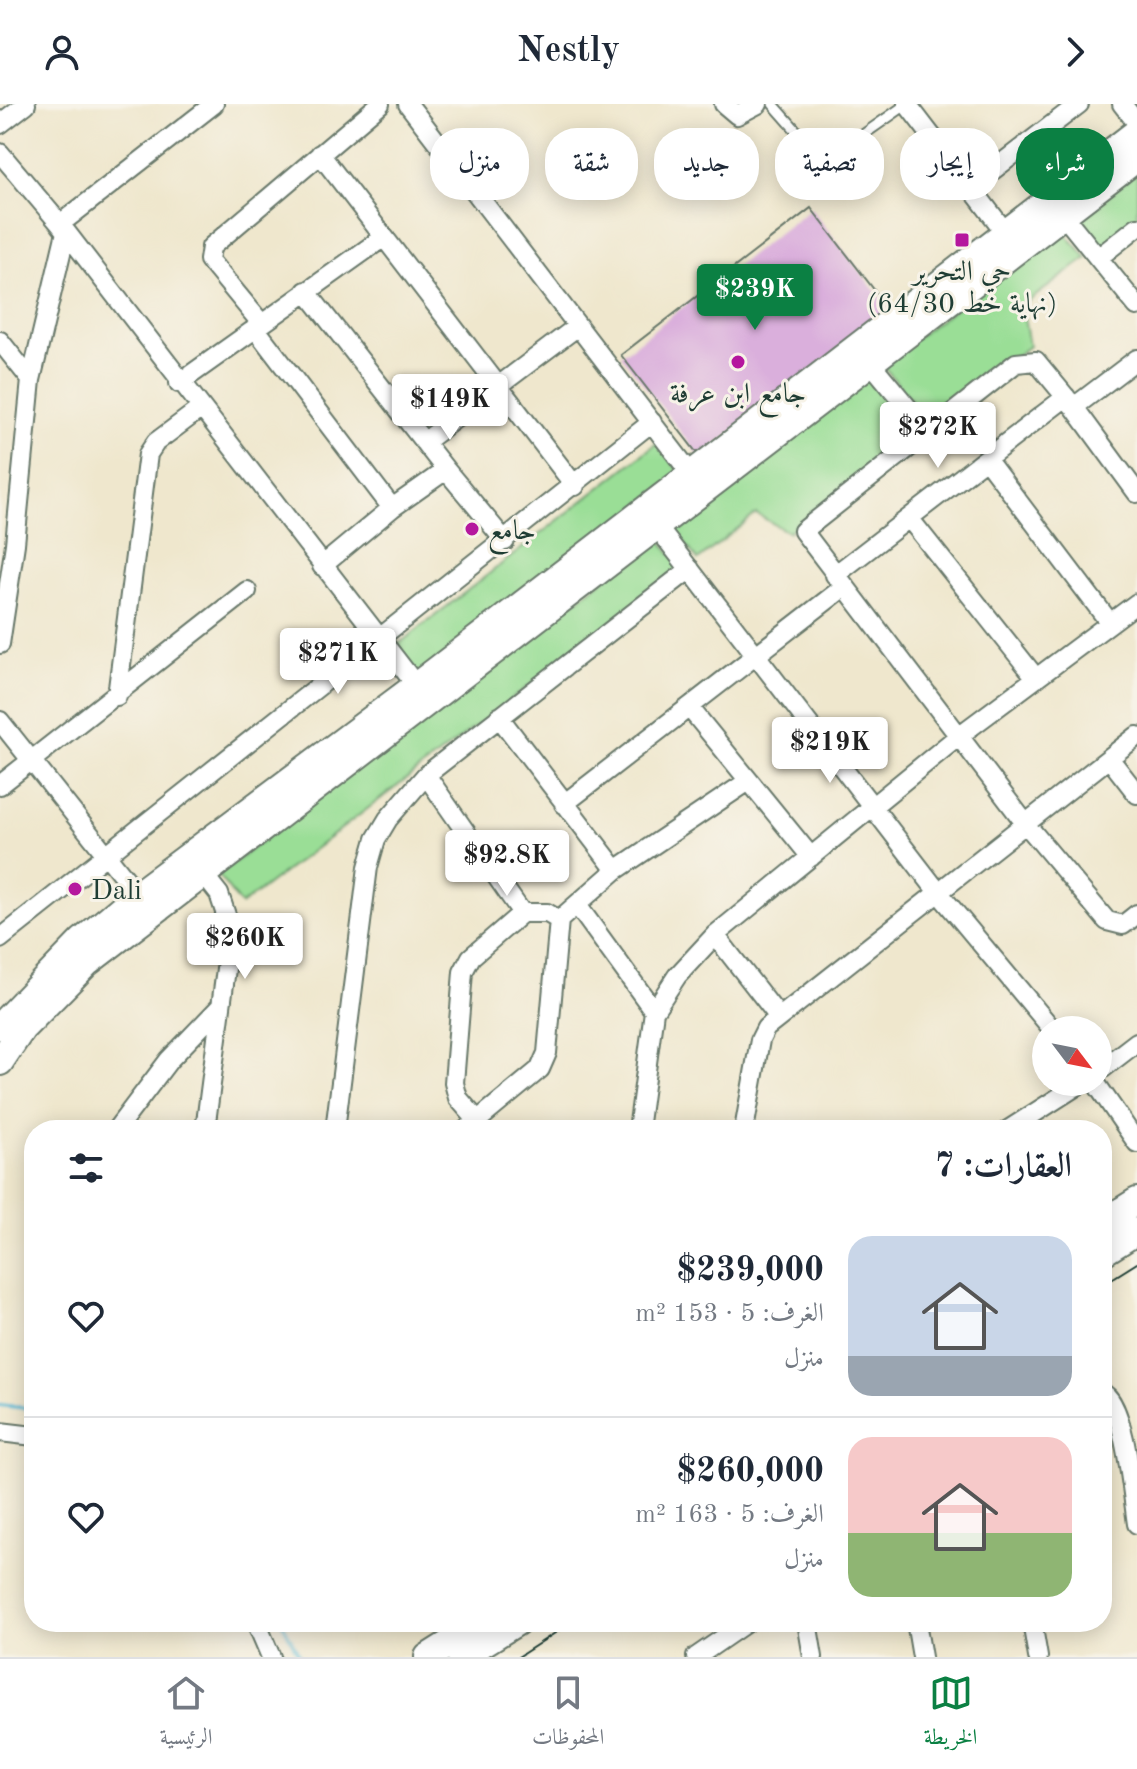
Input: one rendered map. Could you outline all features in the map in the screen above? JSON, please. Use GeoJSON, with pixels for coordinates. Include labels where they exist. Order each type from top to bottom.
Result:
{"type":"FeatureCollection","features":[{"type":"Feature","properties":{"kind":"street"},"geometry":{"type":"LineString","coordinates":[[0,124],[26,104]]}},
{"type":"Feature","properties":{"kind":"street"},"geometry":{"type":"LineString","coordinates":[[0,644],[15,544],[31,380],[63,228],[214,104]]}},
{"type":"Feature","properties":{"kind":"street"},"geometry":{"type":"LineString","coordinates":[[380,104],[211,247],[208,253],[209,260],[392,508]]}},
{"type":"Feature","properties":{"kind":"street"},"geometry":{"type":"LineString","coordinates":[[408,104],[698,482]]}},
{"type":"Feature","properties":{"kind":"street"},"geometry":{"type":"LineString","coordinates":[[724,104],[737,115],[758,104]]}},
{"type":"Feature","properties":{"kind":"street"},"geometry":{"type":"LineString","coordinates":[[907,104],[926,128]]}},
{"type":"Feature","properties":{"kind":"street"},"geometry":{"type":"LineString","coordinates":[[1000,165],[1079,104]]}},
{"type":"Feature","properties":{"kind":"street"},"geometry":{"type":"LineString","coordinates":[[1122,104],[1137,123]]}},
{"type":"Feature","properties":{"kind":"street"},"geometry":{"type":"LineString","coordinates":[[1057,207],[1137,132]]}},
{"type":"Feature","properties":{"kind":"street"},"geometry":{"type":"LineString","coordinates":[[0,153],[63,228],[179,383],[422,694]]}},
{"type":"Feature","properties":{"kind":"street"},"geometry":{"type":"LineString","coordinates":[[320,154],[575,486]]}},
{"type":"Feature","properties":{"kind":"street"},"geometry":{"type":"LineString","coordinates":[[0,1026],[82,941],[145,904],[196,866],[1012,240],[1057,207],[1137,158]]}},
{"type":"Feature","properties":{"kind":"street"},"geometry":{"type":"LineString","coordinates":[[981,200],[1012,240]]}},
{"type":"Feature","properties":{"kind":"street"},"geometry":{"type":"LineString","coordinates":[[1057,207],[1137,306]]}},
{"type":"Feature","properties":{"kind":"street"},"geometry":{"type":"LineString","coordinates":[[1098,258],[1137,227]]}},
{"type":"Feature","properties":{"kind":"street"},"geometry":{"type":"LineString","coordinates":[[179,383],[384,237]]}},
{"type":"Feature","properties":{"kind":"street"},"geometry":{"type":"LineString","coordinates":[[698,482],[870,362],[1012,240]]}},
{"type":"Feature","properties":{"kind":"street"},"geometry":{"type":"LineString","coordinates":[[306,291],[505,541]]}},
{"type":"Feature","properties":{"kind":"street"},"geometry":{"type":"LineString","coordinates":[[424,442],[497,383],[578,326]]}},
{"type":"Feature","properties":{"kind":"street"},"geometry":{"type":"LineString","coordinates":[[0,341],[31,380]]}},
{"type":"Feature","properties":{"kind":"street"},"geometry":{"type":"LineString","coordinates":[[1137,493],[1070,402],[1036,361],[1027,359],[1016,363],[806,525],[804,536],[1025,823],[1107,921],[1123,925],[1137,914]]}},
{"type":"Feature","properties":{"kind":"street"},"geometry":{"type":"LineString","coordinates":[[564,804],[756,655],[909,518],[986,459],[1137,359]]}},
{"type":"Feature","properties":{"kind":"street"},"geometry":{"type":"LineString","coordinates":[[870,362],[927,431]]}},
{"type":"Feature","properties":{"kind":"street"},"geometry":{"type":"LineString","coordinates":[[117,696],[148,454],[156,442],[200,409]]}},
{"type":"Feature","properties":{"kind":"street"},"geometry":{"type":"LineString","coordinates":[[0,939],[652,422]]}},
{"type":"Feature","properties":{"kind":"street"},"geometry":{"type":"LineString","coordinates":[[986,459],[1110,623]]}},
{"type":"Feature","properties":{"kind":"street"},"geometry":{"type":"LineString","coordinates":[[322,566],[392,508],[446,470]]}},
{"type":"Feature","properties":{"kind":"street"},"geometry":{"type":"LineString","coordinates":[[909,518],[1036,678]]}},
{"type":"Feature","properties":{"kind":"street"},"geometry":{"type":"LineString","coordinates":[[650,519],[938,892],[1041,1016]]}},
{"type":"Feature","properties":{"kind":"street"},"geometry":{"type":"LineString","coordinates":[[0,525],[15,544]]}},
{"type":"Feature","properties":{"kind":"street"},"geometry":{"type":"LineString","coordinates":[[336,1120],[368,867],[376,839],[388,819],[426,775],[690,569]]}},
{"type":"Feature","properties":{"kind":"street"},"geometry":{"type":"LineString","coordinates":[[0,785],[247,591]]}},
{"type":"Feature","properties":{"kind":"street"},"geometry":{"type":"LineString","coordinates":[[639,1120],[654,1011],[677,976],[715,935],[960,735],[1137,603]]}},
{"type":"Feature","properties":{"kind":"street"},"geometry":{"type":"LineString","coordinates":[[689,707],[811,857]]}},
{"type":"Feature","properties":{"kind":"street"},"geometry":{"type":"LineString","coordinates":[[499,717],[616,870]]}},
{"type":"Feature","properties":{"kind":"street"},"geometry":{"type":"LineString","coordinates":[[0,721],[109,854],[145,904]]}},
{"type":"Feature","properties":{"kind":"street"},"geometry":{"type":"LineString","coordinates":[[746,1120],[760,1040],[778,1016],[1137,736]]}},
{"type":"Feature","properties":{"kind":"street"},"geometry":{"type":"LineString","coordinates":[[1109,758],[1137,794]]}},
{"type":"Feature","properties":{"kind":"street"},"geometry":{"type":"LineString","coordinates":[[426,775],[522,913]]}},
{"type":"Feature","properties":{"kind":"street"},"geometry":{"type":"LineString","coordinates":[[478,1120],[540,1069],[547,1053],[559,920],[616,870],[747,782]]}},
{"type":"Feature","properties":{"kind":"street"},"geometry":{"type":"LineString","coordinates":[[196,866],[219,894],[231,930],[206,1120]]}},
{"type":"Feature","properties":{"kind":"street"},"geometry":{"type":"LineString","coordinates":[[0,1062],[22,1029],[145,904]]}},
{"type":"Feature","properties":{"kind":"street"},"geometry":{"type":"LineString","coordinates":[[577,905],[654,1011]]}},
{"type":"Feature","properties":{"kind":"street"},"geometry":{"type":"LineString","coordinates":[[469,1120],[454,1083],[463,972],[471,957],[522,913],[547,913],[559,920]]}},
{"type":"Feature","properties":{"kind":"street"},"geometry":{"type":"LineString","coordinates":[[715,935],[778,1016]]}},
{"type":"Feature","properties":{"kind":"street"},"geometry":{"type":"LineString","coordinates":[[121,1120],[169,1060],[220,1007]]}},
{"type":"Feature","properties":{"kind":"street"},"geometry":{"type":"LineString","coordinates":[[1112,1061],[1137,1042]]}},
{"type":"Feature","properties":{"kind":"street"},"geometry":{"type":"LineString","coordinates":[[1024,1120],[1061,1096]]}},
{"type":"Feature","properties":{"kind":"street"},"geometry":{"type":"LineString","coordinates":[[1105,1096],[1137,1143]]}},
{"type":"Feature","properties":{"kind":"street"},"geometry":{"type":"LineString","coordinates":[[1112,1217],[1137,1201]]}},
{"type":"Feature","properties":{"kind":"street"},"geometry":{"type":"LineString","coordinates":[[1112,1247],[1137,1231]]}},
{"type":"Feature","properties":{"kind":"street"},"geometry":{"type":"LineString","coordinates":[[1112,1399],[1130,1433],[1137,1521]]}},
{"type":"Feature","properties":{"kind":"street"},"geometry":{"type":"LineString","coordinates":[[0,1432],[24,1435]]}},
{"type":"Feature","properties":{"kind":"street"},"geometry":{"type":"LineString","coordinates":[[260,1632],[271,1657]]}},
{"type":"Feature","properties":{"kind":"street"},"geometry":{"type":"LineString","coordinates":[[428,1657],[467,1632]]}},
{"type":"Feature","properties":{"kind":"street"},"geometry":{"type":"LineString","coordinates":[[461,1657],[501,1632]]}},
{"type":"Feature","properties":{"kind":"street"},"geometry":{"type":"LineString","coordinates":[[696,1657],[732,1632]]}},
{"type":"Feature","properties":{"kind":"street"},"geometry":{"type":"LineString","coordinates":[[809,1632],[813,1657]]}},
{"type":"Feature","properties":{"kind":"street"},"geometry":{"type":"LineString","coordinates":[[918,1632],[922,1657]]}},
{"type":"Feature","properties":{"kind":"street"},"geometry":{"type":"LineString","coordinates":[[1034,1632],[1038,1657]]}},
{"type":"Feature","properties":{"kind":"lane"},"geometry":{"type":"LineString","coordinates":[[773,104],[824,162],[907,104]]}},
{"type":"Feature","properties":{"kind":"green space"},"geometry":{"type":"Polygon","coordinates":[[[1137,172],[1137,219],[1102,246],[1078,218],[1101,200],[1114,200],[1114,190],[1137,172]]]}},
{"type":"Feature","properties":{"kind":"green space"},"geometry":{"type":"Polygon","coordinates":[[[1061,228],[1087,258],[1022,306],[1029,346],[929,423],[882,364],[1061,228]]]}},
{"type":"Feature","properties":{"kind":"green space"},"geometry":{"type":"Polygon","coordinates":[[[869,376],[914,432],[788,532],[756,514],[698,560],[672,526],[869,376]]]}},
{"type":"Feature","properties":{"kind":"green space"},"geometry":{"type":"Polygon","coordinates":[[[657,443],[680,473],[418,677],[395,647],[657,443]]]}},
{"type":"Feature","properties":{"kind":"green space"},"geometry":{"type":"Polygon","coordinates":[[[658,538],[684,568],[241,905],[218,875],[658,538]]]}},
{"type":"Feature","properties":{"kind":"building"},"geometry":{"type":"Polygon","coordinates":[[[811,208],[889,309],[700,457],[621,355],[811,208]]]}},
{"type":"Feature","properties":{"kind":"waterway"},"geometry":{"type":"LineString","coordinates":[[0,1405],[24,1408]]}},
{"type":"Feature","properties":{"kind":"waterway"},"geometry":{"type":"LineString","coordinates":[[287,1632],[300,1657]]}},
{"type":"Feature","properties":{"kind":"tram line"},"geometry":{"type":"LineString","coordinates":[[1112,1279],[1137,1263]]}},
{"type":"Feature","properties":{"kind":"tram line"},"geometry":{"type":"LineString","coordinates":[[518,1657],[557,1632]]}},
{"type":"Feature","properties":{"kind":"place","name":"حي التحرير (نهاية خط 64/30)"},"geometry":{"type":"Point","coordinates":[962,240]}},
{"type":"Feature","properties":{"kind":"place","name":"جامع ابن عرفة"},"geometry":{"type":"Point","coordinates":[738,362]}},
{"type":"Feature","properties":{"kind":"place","name":"جامع"},"geometry":{"type":"Point","coordinates":[472,529]}},
{"type":"Feature","properties":{"kind":"place","name":"Dali"},"geometry":{"type":"Point","coordinates":[75,889]}}]}
